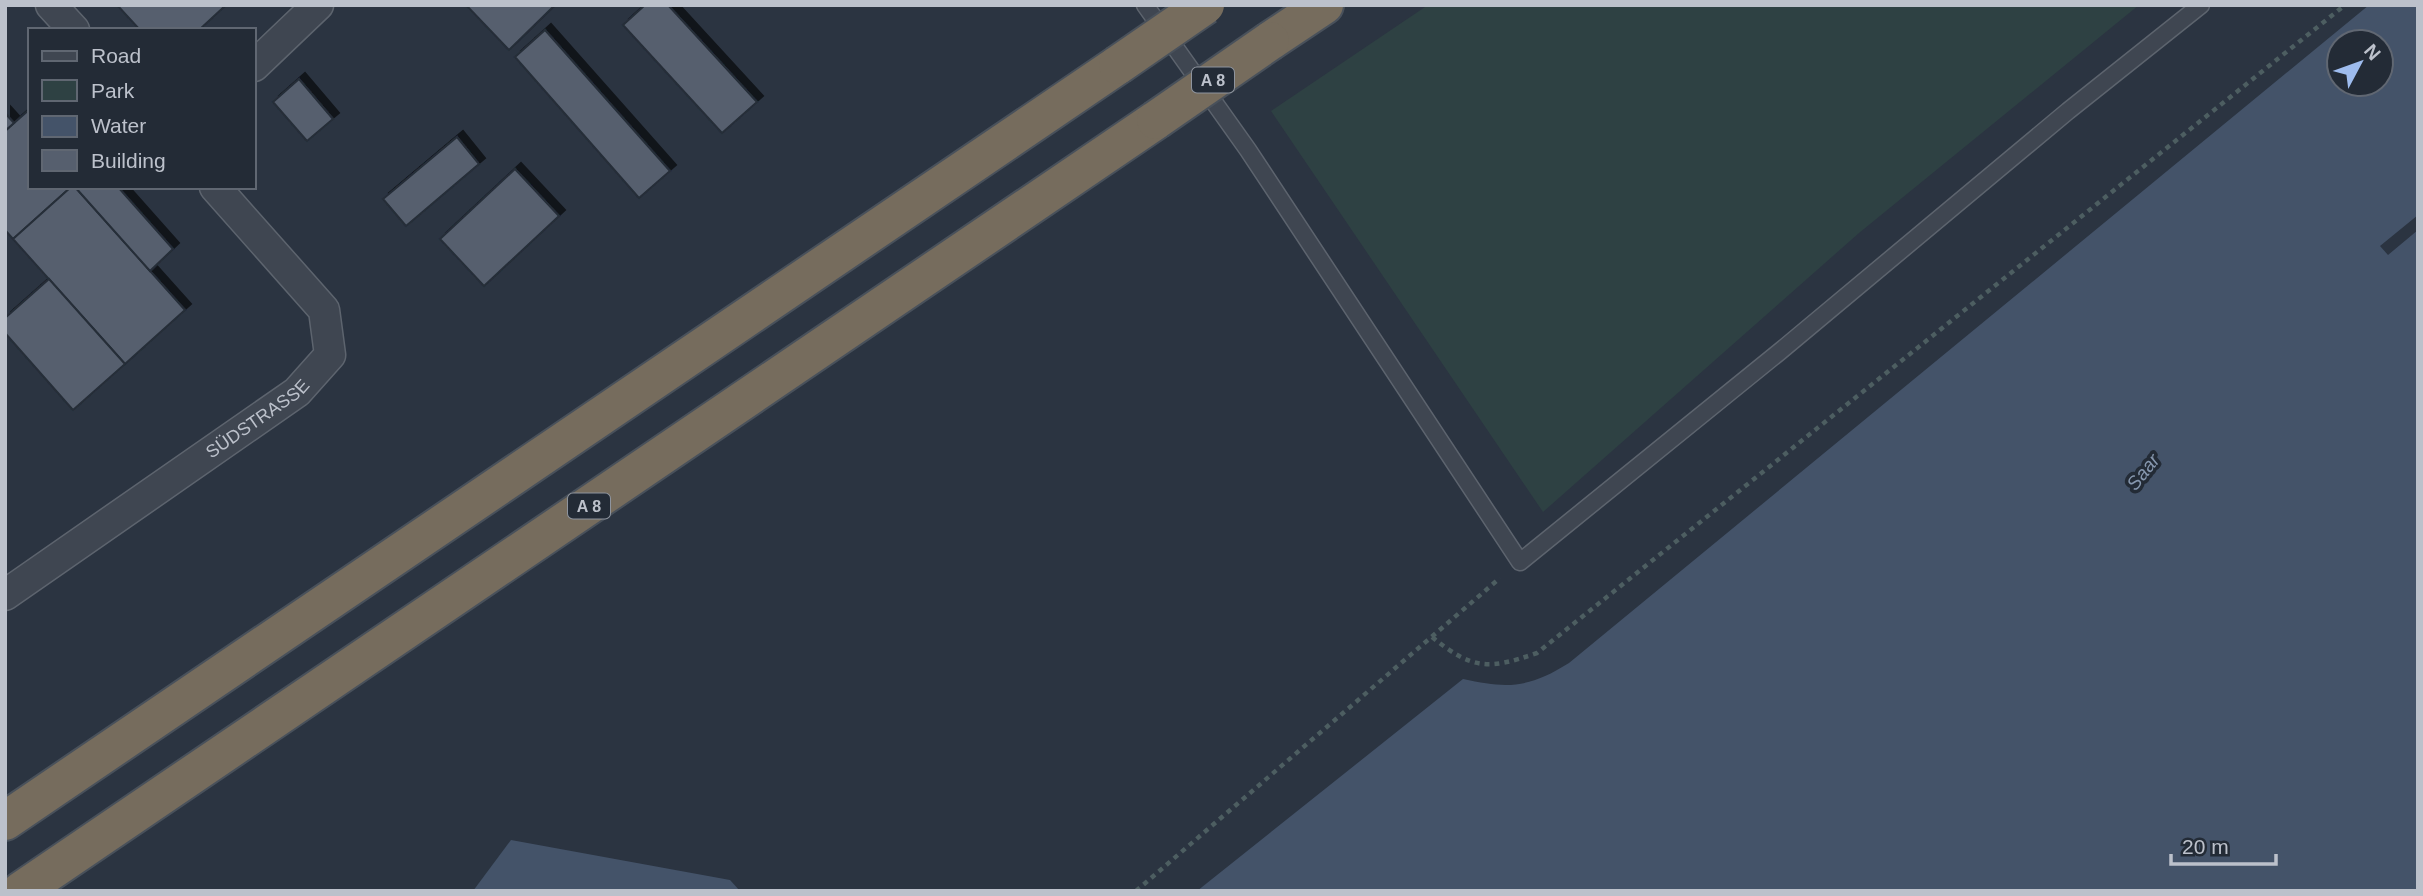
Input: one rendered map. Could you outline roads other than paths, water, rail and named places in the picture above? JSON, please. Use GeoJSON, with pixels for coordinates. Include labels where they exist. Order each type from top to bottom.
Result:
{"type":"FeatureCollection","features":[{"type":"Feature","properties":{"kind":"highway"},"geometry":{"type":"LineString","coordinates":[[5,821],[1205,5]]}},
{"type":"Feature","properties":{"kind":"highway","name":"A 8"},"geometry":{"type":"LineString","coordinates":[[20,891],[1324,5]]}},
{"type":"Feature","properties":{"kind":"street"},"geometry":{"type":"LineString","coordinates":[[51,5],[72,28]]}},
{"type":"Feature","properties":{"kind":"street"},"geometry":{"type":"LineString","coordinates":[[256,64],[318,5]]}},
{"type":"Feature","properties":{"kind":"street","name":"SÜDSTRASSE"},"geometry":{"type":"LineString","coordinates":[[5,595],[297,392],[330,355],[324,310],[217,189]]}},
{"type":"Feature","properties":{"kind":"lane"},"geometry":{"type":"LineString","coordinates":[[1145,5],[1248,150],[1520,562],[2200,5]]}},
{"type":"Feature","properties":{"kind":"water","name":"Saar"},"geometry":{"type":"Polygon","coordinates":[[[2369,5],[2418,5],[2418,215],[2380,246],[2388,255],[2418,230],[2418,891],[1197,891],[1463,679],[1493,684],[1518,684],[1569,663],[2325,41],[2325,98],[2395,98],[2395,28],[2341,28],[2369,5]]]}},
{"type":"Feature","properties":{"kind":"water"},"geometry":{"type":"Polygon","coordinates":[[[511,840],[730,880],[740,891],[473,891],[511,840]]]}}]}
